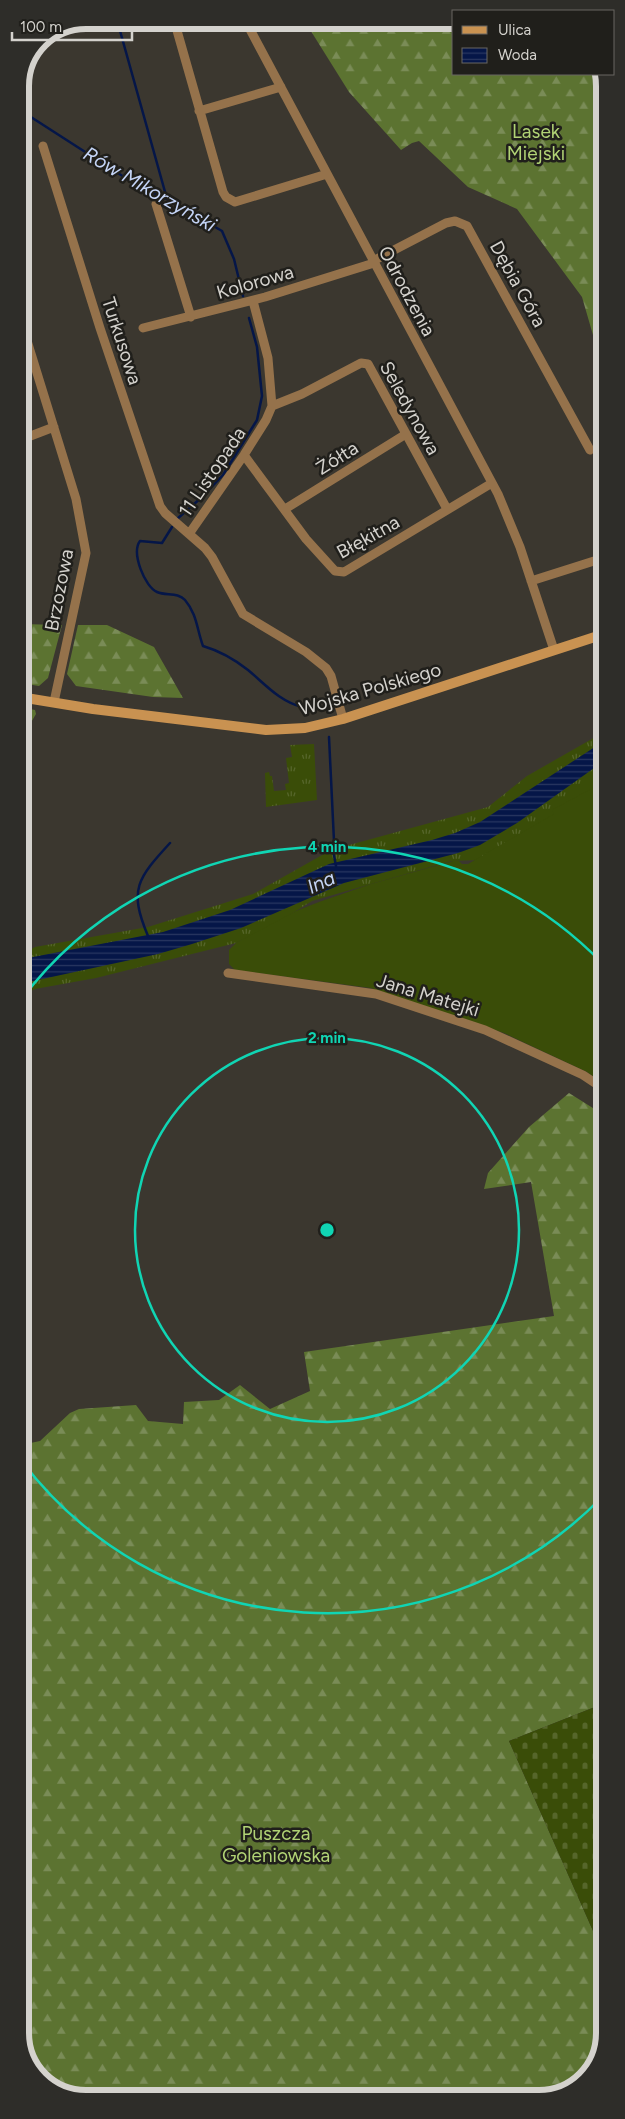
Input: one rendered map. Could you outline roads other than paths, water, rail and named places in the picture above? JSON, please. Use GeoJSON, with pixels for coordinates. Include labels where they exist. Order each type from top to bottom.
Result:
{"type":"FeatureCollection","features":[{"type":"Feature","properties":{"kind":"street"},"geometry":{"type":"LineString","coordinates":[[176,29],[226,198],[235,202],[327,174]]}},
{"type":"Feature","properties":{"kind":"street","name":"Odrodzenia"},"geometry":{"type":"LineString","coordinates":[[250,29],[492,483],[532,580],[554,650]]}},
{"type":"Feature","properties":{"kind":"street"},"geometry":{"type":"LineString","coordinates":[[199,111],[280,87]]}},
{"type":"Feature","properties":{"kind":"street","name":"Turkusowa"},"geometry":{"type":"LineString","coordinates":[[43,146],[100,328],[160,506],[164,514],[189,534]]}},
{"type":"Feature","properties":{"kind":"street"},"geometry":{"type":"LineString","coordinates":[[156,204],[191,317]]}},
{"type":"Feature","properties":{"kind":"street","name":"Dębia Góra"},"geometry":{"type":"LineString","coordinates":[[374,262],[446,223],[455,221],[467,226],[590,450]]}},
{"type":"Feature","properties":{"kind":"street","name":"Kolorowa"},"geometry":{"type":"LineString","coordinates":[[143,328],[253,301],[374,262]]}},
{"type":"Feature","properties":{"kind":"street","name":"11 Listopada"},"geometry":{"type":"LineString","coordinates":[[253,301],[267,349],[272,406],[266,420],[244,455],[189,534],[205,548],[212,558],[243,614],[306,652],[326,668],[331,676],[343,719]]}},
{"type":"Feature","properties":{"kind":"street","name":"Brzozowa"},"geometry":{"type":"LineString","coordinates":[[29,347],[76,499],[86,553],[54,702]]}},
{"type":"Feature","properties":{"kind":"street","name":"Seledynowa"},"geometry":{"type":"LineString","coordinates":[[272,406],[280,404],[365,362],[372,370],[447,509]]}},
{"type":"Feature","properties":{"kind":"street"},"geometry":{"type":"LineString","coordinates":[[29,437],[54,427]]}},
{"type":"Feature","properties":{"kind":"street","name":"Żółta"},"geometry":{"type":"LineString","coordinates":[[285,510],[406,434]]}},
{"type":"Feature","properties":{"kind":"street","name":"Błękitna"},"geometry":{"type":"LineString","coordinates":[[244,455],[317,553],[340,573],[492,483]]}},
{"type":"Feature","properties":{"kind":"street"},"geometry":{"type":"LineString","coordinates":[[532,580],[594,561]]}},
{"type":"Feature","properties":{"kind":"street","name":"Wojska Polskiego"},"geometry":{"type":"LineString","coordinates":[[29,698],[266,730],[305,728],[343,719],[596,637]]}},
{"type":"Feature","properties":{"kind":"street","name":"Jana Matejki"},"geometry":{"type":"LineString","coordinates":[[228,973],[376,994],[485,1030],[583,1075],[596,1084]]}},
{"type":"Feature","properties":{"kind":"water","name":"Ina"},"geometry":{"type":"Polygon","coordinates":[[[596,746],[596,767],[517,823],[480,845],[458,853],[344,883],[241,928],[192,944],[158,954],[29,983],[29,958],[163,932],[230,910],[329,864],[432,840],[455,833],[480,822],[596,746]]]}},
{"type":"Feature","properties":{"kind":"waterway"},"geometry":{"type":"LineString","coordinates":[[120,29],[167,199]]}},
{"type":"Feature","properties":{"kind":"waterway","name":"Rów Mikorzyński"},"geometry":{"type":"LineString","coordinates":[[29,116],[138,186],[167,199],[222,231],[234,259],[243,296]]}},
{"type":"Feature","properties":{"kind":"waterway","name":"Rów Mikorzyński"},"geometry":{"type":"LineString","coordinates":[[177,519],[223,475],[257,420],[262,396],[257,347],[249,318]]}},
{"type":"Feature","properties":{"kind":"waterway","name":"Rów Mikorzyński"},"geometry":{"type":"LineString","coordinates":[[172,527],[162,543],[140,541],[137,553],[138,561],[148,584],[157,592],[179,596],[185,600],[194,616],[203,646],[232,659],[286,701],[302,707]]}},
{"type":"Feature","properties":{"kind":"waterway","name":"Rów Mikorzyński"},"geometry":{"type":"LineString","coordinates":[[329,737],[334,841]]}},
{"type":"Feature","properties":{"kind":"waterway"},"geometry":{"type":"LineString","coordinates":[[148,936],[138,907],[140,885],[150,866],[170,843]]}},
{"type":"Feature","properties":{"kind":"waterway","name":"Rów Mikorzyński"},"geometry":{"type":"LineString","coordinates":[[333,850],[336,866]]}},
{"type":"Feature","properties":{"kind":"park label","name":"Lasek Miejski"},"geometry":{"type":"Point","coordinates":[536,142]}},
{"type":"Feature","properties":{"kind":"park label","name":"Puszcza Goleniowska"},"geometry":{"type":"Point","coordinates":[276,1844]}}]}
